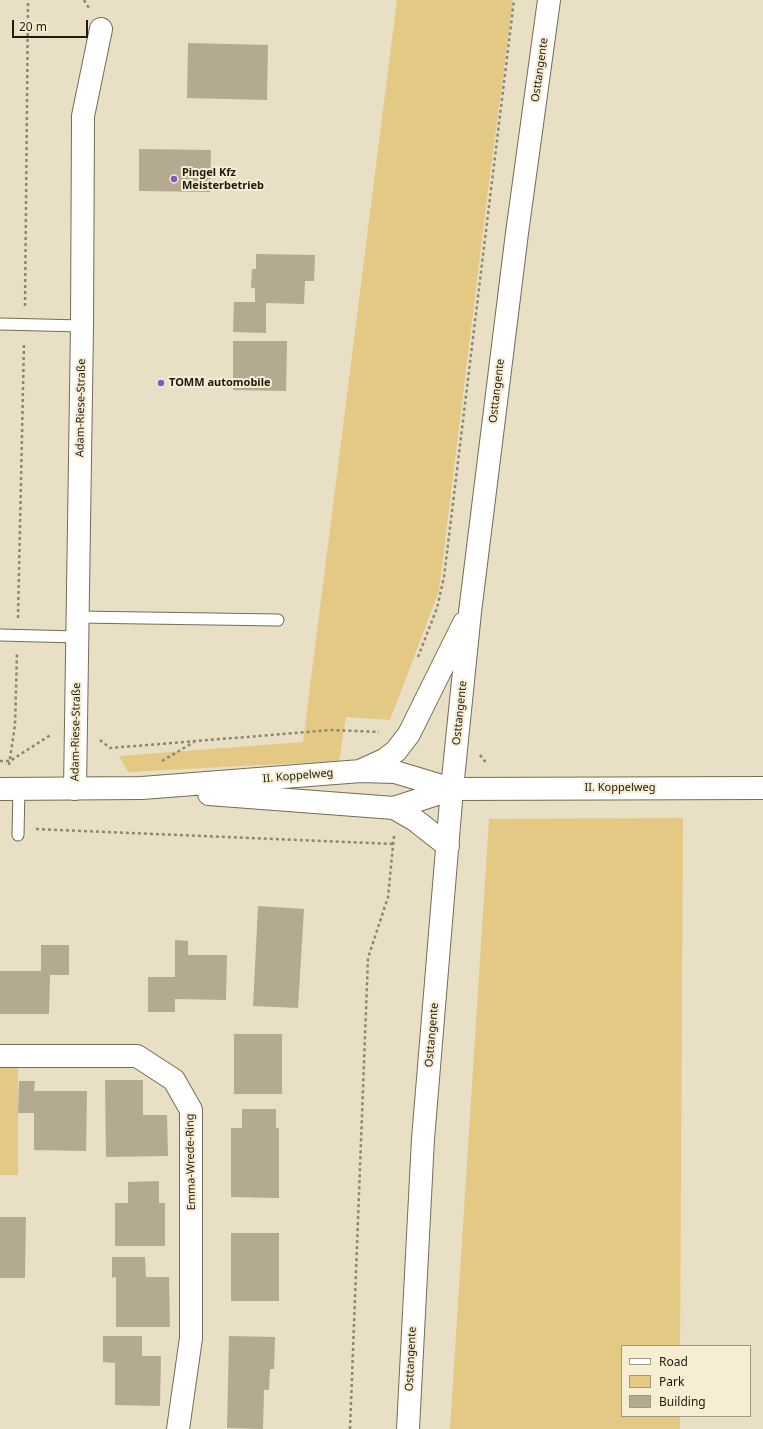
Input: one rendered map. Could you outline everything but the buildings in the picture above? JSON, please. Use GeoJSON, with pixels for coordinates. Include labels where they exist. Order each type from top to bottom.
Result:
{"type":"FeatureCollection","features":[{"type":"Feature","properties":{"kind":"street","name":"Osttangente"},"geometry":{"type":"LineString","coordinates":[[408,1429],[423,1139],[452,789],[470,612],[517,233],[549,0]]}},
{"type":"Feature","properties":{"kind":"street","name":"Adam-Riese-Straße"},"geometry":{"type":"LineString","coordinates":[[75,789],[84,116],[102,29]]}},
{"type":"Feature","properties":{"kind":"street"},"geometry":{"type":"LineString","coordinates":[[361,771],[384,760],[396,751],[409,734],[470,612]]}},
{"type":"Feature","properties":{"kind":"street","name":"II. Koppelweg"},"geometry":{"type":"LineString","coordinates":[[7,789],[142,788],[361,771],[395,772],[452,789],[763,788]]}},
{"type":"Feature","properties":{"kind":"street","name":"II. Koppelweg"},"geometry":{"type":"LineString","coordinates":[[142,788],[394,808],[452,789]]}},
{"type":"Feature","properties":{"kind":"street","name":"II. Koppelweg"},"geometry":{"type":"LineString","coordinates":[[394,808],[415,820],[448,846]]}},
{"type":"Feature","properties":{"kind":"street","name":"Emma-Wrede-Ring"},"geometry":{"type":"LineString","coordinates":[[0,1056],[137,1056],[174,1080],[191,1110],[191,1338],[178,1429]]}},
{"type":"Feature","properties":{"kind":"lane"},"geometry":{"type":"LineString","coordinates":[[0,324],[82,326]]}},
{"type":"Feature","properties":{"kind":"lane"},"geometry":{"type":"LineString","coordinates":[[0,635],[18,635],[78,627],[278,620]]}},
{"type":"Feature","properties":{"kind":"lane"},"geometry":{"type":"LineString","coordinates":[[7,789],[18,832]]}},
{"type":"Feature","properties":{"kind":"path"},"geometry":{"type":"LineString","coordinates":[[7,789],[16,725],[25,324],[28,0]]}},
{"type":"Feature","properties":{"kind":"path"},"geometry":{"type":"LineString","coordinates":[[417,660],[437,608],[444,577],[514,0]]}},
{"type":"Feature","properties":{"kind":"path"},"geometry":{"type":"LineString","coordinates":[[0,761],[10,762],[54,732],[75,729],[89,732],[110,748],[332,730],[383,732]]}},
{"type":"Feature","properties":{"kind":"path"},"geometry":{"type":"LineString","coordinates":[[156,761],[163,761],[194,742]]}},
{"type":"Feature","properties":{"kind":"path"},"geometry":{"type":"LineString","coordinates":[[18,832],[393,844],[388,897],[368,958],[350,1429]]}},
{"type":"Feature","properties":{"kind":"green space"},"geometry":{"type":"Polygon","coordinates":[[[397,0],[513,0],[439,591],[390,720],[346,717],[339,761],[128,772],[119,756],[303,742],[397,0]]]}},
{"type":"Feature","properties":{"kind":"green space"},"geometry":{"type":"Polygon","coordinates":[[[683,818],[680,1345],[621,1345],[621,1417],[680,1417],[680,1429],[450,1429],[489,819],[683,818]]]}},
{"type":"Feature","properties":{"kind":"green space"},"geometry":{"type":"Polygon","coordinates":[[[0,1065],[18,1065],[18,1175],[0,1175],[0,1065]]]}},
{"type":"Feature","properties":{"kind":"place","name":"Pingel Kfz Meisterbetrieb"},"geometry":{"type":"Point","coordinates":[174,179]}},
{"type":"Feature","properties":{"kind":"place","name":"TOMM automobile"},"geometry":{"type":"Point","coordinates":[161,383]}}]}
